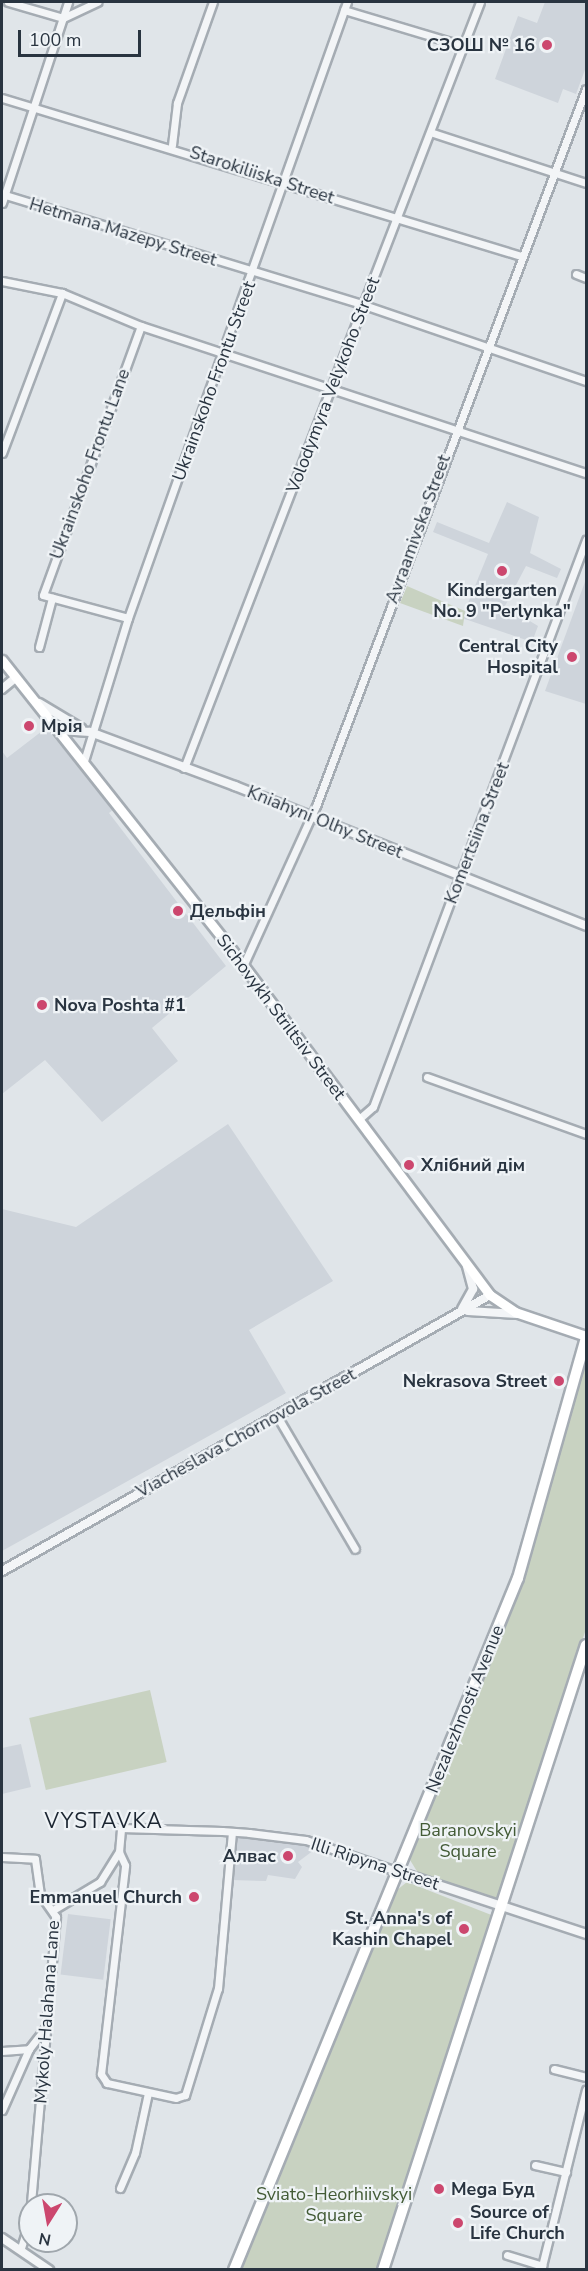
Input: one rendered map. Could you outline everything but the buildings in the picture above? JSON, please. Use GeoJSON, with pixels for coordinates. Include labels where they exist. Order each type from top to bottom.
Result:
{"type":"FeatureCollection","features":[{"type":"Feature","properties":{"kind":"main road","name":"Sichovykh Striltsiv Street"},"geometry":{"type":"LineString","coordinates":[[2,660],[84,760],[243,966],[490,1295],[523,1315],[586,1337]]}},
{"type":"Feature","properties":{"kind":"main road","name":"Nezalezhnosti Avenue"},"geometry":{"type":"LineString","coordinates":[[234,2270],[399,1872],[525,1559],[586,1337]]}},
{"type":"Feature","properties":{"kind":"main road"},"geometry":{"type":"LineString","coordinates":[[383,2270],[586,1645]]}},
{"type":"Feature","properties":{"kind":"street"},"geometry":{"type":"LineString","coordinates":[[8,2],[63,18],[97,2]]}},
{"type":"Feature","properties":{"kind":"street"},"geometry":{"type":"LineString","coordinates":[[2,203],[68,2]]}},
{"type":"Feature","properties":{"kind":"street"},"geometry":{"type":"LineString","coordinates":[[172,145],[177,103],[213,2]]}},
{"type":"Feature","properties":{"kind":"street","name":"Ukrainskoho Frontu Street"},"geometry":{"type":"LineString","coordinates":[[84,760],[90,732],[128,618],[253,272],[347,2]]}},
{"type":"Feature","properties":{"kind":"street","name":"Volodymyra Velykoho Street"},"geometry":{"type":"LineString","coordinates":[[184,768],[331,388],[434,133],[480,2]]}},
{"type":"Feature","properties":{"kind":"street"},"geometry":{"type":"LineString","coordinates":[[344,10],[464,46]]}},
{"type":"Feature","properties":{"kind":"street","name":"Avraamivska Street"},"geometry":{"type":"LineString","coordinates":[[243,966],[311,816],[486,345],[586,89]]}},
{"type":"Feature","properties":{"kind":"street","name":"Starokiliiska Street"},"geometry":{"type":"LineString","coordinates":[[2,98],[172,145],[398,220],[521,256]]}},
{"type":"Feature","properties":{"kind":"street"},"geometry":{"type":"LineString","coordinates":[[434,133],[586,183]]}},
{"type":"Feature","properties":{"kind":"street","name":"Hetmana Mazepy Street"},"geometry":{"type":"LineString","coordinates":[[3,195],[364,305],[586,381]]}},
{"type":"Feature","properties":{"kind":"street"},"geometry":{"type":"LineString","coordinates":[[576,274],[586,278]]}},
{"type":"Feature","properties":{"kind":"street"},"geometry":{"type":"LineString","coordinates":[[2,281],[62,293],[141,326],[586,473]]}},
{"type":"Feature","properties":{"kind":"street"},"geometry":{"type":"LineString","coordinates":[[2,453],[62,293]]}},
{"type":"Feature","properties":{"kind":"street","name":"Ukrainskoho Frontu Lane"},"geometry":{"type":"LineString","coordinates":[[39,647],[52,598],[43,595],[56,552],[141,326]]}},
{"type":"Feature","properties":{"kind":"street","name":"Komertsiina Street"},"geometry":{"type":"LineString","coordinates":[[359,1119],[373,1107],[461,878],[586,540]]}},
{"type":"Feature","properties":{"kind":"street"},"geometry":{"type":"LineString","coordinates":[[52,598],[128,618]]}},
{"type":"Feature","properties":{"kind":"street"},"geometry":{"type":"LineString","coordinates":[[2,689],[15,678]]}},
{"type":"Feature","properties":{"kind":"street"},"geometry":{"type":"LineString","coordinates":[[39,703],[90,732]]}},
{"type":"Feature","properties":{"kind":"street","name":"Kniahyni Olhy Street"},"geometry":{"type":"LineString","coordinates":[[60,730],[90,732],[311,816],[461,878],[586,926]]}},
{"type":"Feature","properties":{"kind":"street"},"geometry":{"type":"LineString","coordinates":[[427,1077],[586,1134]]}},
{"type":"Feature","properties":{"kind":"street"},"geometry":{"type":"LineString","coordinates":[[458,1313],[473,1289],[466,1263]]}},
{"type":"Feature","properties":{"kind":"street","name":"Viacheslava Chornovola Street"},"geometry":{"type":"LineString","coordinates":[[2,1571],[490,1295]]}},
{"type":"Feature","properties":{"kind":"street"},"geometry":{"type":"LineString","coordinates":[[458,1313],[487,1309],[523,1315]]}},
{"type":"Feature","properties":{"kind":"street"},"geometry":{"type":"LineString","coordinates":[[277,1416],[355,1549]]}},
{"type":"Feature","properties":{"kind":"street","name":"Illi Ripyna Street"},"geometry":{"type":"LineString","coordinates":[[119,1852],[122,1827],[232,1832],[315,1842],[586,1934]]}},
{"type":"Feature","properties":{"kind":"street"},"geometry":{"type":"LineString","coordinates":[[119,1852],[125,1865],[101,2074],[107,2083],[148,2093],[185,2094],[207,2032],[218,1988],[232,1832]]}},
{"type":"Feature","properties":{"kind":"street","name":"Mykoly Halahana Lane"},"geometry":{"type":"LineString","coordinates":[[32,2193],[47,2026],[53,1910],[100,1882],[119,1852]]}},
{"type":"Feature","properties":{"kind":"street"},"geometry":{"type":"LineString","coordinates":[[2,1857],[35,1859],[40,1894],[53,1910]]}},
{"type":"Feature","properties":{"kind":"street"},"geometry":{"type":"LineString","coordinates":[[2,2110],[29,2049],[47,2026]]}},
{"type":"Feature","properties":{"kind":"street"},"geometry":{"type":"LineString","coordinates":[[2,2051],[29,2049]]}},
{"type":"Feature","properties":{"kind":"street"},"geometry":{"type":"LineString","coordinates":[[554,2069],[586,2077]]}},
{"type":"Feature","properties":{"kind":"street"},"geometry":{"type":"LineString","coordinates":[[507,2255],[541,2268],[586,2090]]}},
{"type":"Feature","properties":{"kind":"street"},"geometry":{"type":"LineString","coordinates":[[120,2188],[148,2093]]}},
{"type":"Feature","properties":{"kind":"street"},"geometry":{"type":"LineString","coordinates":[[535,2165],[567,2172]]}},
{"type":"Feature","properties":{"kind":"street"},"geometry":{"type":"LineString","coordinates":[[2,2238],[18,2246]]}},
{"type":"Feature","properties":{"kind":"street"},"geometry":{"type":"LineString","coordinates":[[28,2253],[50,2270]]}},
{"type":"Feature","properties":{"kind":"shaded area","name":"СЗОШ № 16"},"geometry":{"type":"Polygon","coordinates":[[[545,2],[586,2],[586,67],[576,94],[563,89],[558,103],[495,79],[518,16],[537,23],[545,2]]]}},
{"type":"Feature","properties":{"kind":"shaded area","name":"Kindergarten No. 9 \"Perlynka\""},"geometry":{"type":"Polygon","coordinates":[[[507,502],[539,517],[530,553],[561,569],[557,578],[526,566],[505,606],[538,626],[532,642],[462,618],[488,554],[433,532],[437,522],[489,543],[507,502]]]}},
{"type":"Feature","properties":{"kind":"shaded area","name":"Central City Hospital"},"geometry":{"type":"Polygon","coordinates":[[[586,579],[586,704],[545,691],[586,579]]]}},
{"type":"Feature","properties":{"kind":"shaded area"},"geometry":{"type":"Polygon","coordinates":[[[46,728],[114,809],[109,813],[226,966],[152,1028],[178,1061],[102,1122],[45,1060],[2,1094],[2,751],[7,758],[46,728]]]}},
{"type":"Feature","properties":{"kind":"shaded area"},"geometry":{"type":"Polygon","coordinates":[[[228,1124],[333,1281],[249,1330],[286,1393],[2,1551],[2,1209],[76,1227],[228,1124]]]}},
{"type":"Feature","properties":{"kind":"shaded area"},"geometry":{"type":"Polygon","coordinates":[[[21,1744],[31,1787],[2,1794],[2,1748],[21,1744]]]}},
{"type":"Feature","properties":{"kind":"shaded area"},"geometry":{"type":"Polygon","coordinates":[[[234,1836],[318,1847],[298,1862],[302,1867],[295,1879],[268,1875],[266,1881],[231,1880],[234,1836]]]}},
{"type":"Feature","properties":{"kind":"shaded area"},"geometry":{"type":"Polygon","coordinates":[[[68,1914],[111,1919],[103,1980],[61,1975],[68,1914]]]}},
{"type":"Feature","properties":{"kind":"green space"},"geometry":{"type":"Polygon","coordinates":[[[407,586],[465,611],[463,626],[400,603],[407,586]]]}},
{"type":"Feature","properties":{"kind":"green space","name":"Baranovskyi Square"},"geometry":{"type":"Polygon","coordinates":[[[586,1360],[586,1629],[498,1897],[493,1900],[418,1873],[410,1860],[530,1561],[586,1360]]]}},
{"type":"Feature","properties":{"kind":"green space"},"geometry":{"type":"Polygon","coordinates":[[[150,1690],[167,1762],[46,1790],[29,1718],[150,1690]]]}},
{"type":"Feature","properties":{"kind":"green space","name":"Sviato-Heorhiivskyi Square"},"geometry":{"type":"Polygon","coordinates":[[[407,1882],[494,1916],[379,2269],[240,2270],[397,1890],[407,1882]]]}},
{"type":"Feature","properties":{"kind":"place","name":"СЗОШ № 16"},"geometry":{"type":"Point","coordinates":[547,45]}},
{"type":"Feature","properties":{"kind":"place","name":"Kindergarten No. 9 \"Perlynka\""},"geometry":{"type":"Point","coordinates":[502,571]}},
{"type":"Feature","properties":{"kind":"place","name":"Central City Hospital"},"geometry":{"type":"Point","coordinates":[572,657]}},
{"type":"Feature","properties":{"kind":"place","name":"Мрія"},"geometry":{"type":"Point","coordinates":[29,726]}},
{"type":"Feature","properties":{"kind":"place","name":"Дельфін"},"geometry":{"type":"Point","coordinates":[178,911]}},
{"type":"Feature","properties":{"kind":"place","name":"Nova Poshta #1"},"geometry":{"type":"Point","coordinates":[42,1005]}},
{"type":"Feature","properties":{"kind":"place","name":"Хлібний дім"},"geometry":{"type":"Point","coordinates":[409,1165]}},
{"type":"Feature","properties":{"kind":"place","name":"Nekrasova Street"},"geometry":{"type":"Point","coordinates":[559,1381]}},
{"type":"Feature","properties":{"kind":"place","name":"Алвас"},"geometry":{"type":"Point","coordinates":[288,1856]}},
{"type":"Feature","properties":{"kind":"place","name":"Emmanuel Church"},"geometry":{"type":"Point","coordinates":[194,1897]}},
{"type":"Feature","properties":{"kind":"place","name":"St. Anna's of Kashin Chapel"},"geometry":{"type":"Point","coordinates":[464,1929]}},
{"type":"Feature","properties":{"kind":"place","name":"Mega Буд"},"geometry":{"type":"Point","coordinates":[439,2189]}},
{"type":"Feature","properties":{"kind":"place","name":"Source of Life Church"},"geometry":{"type":"Point","coordinates":[458,2223]}},
{"type":"Feature","properties":{"kind":"district","name":"VYSTAVKA"},"geometry":{"type":"Point","coordinates":[104,1821]}}]}
